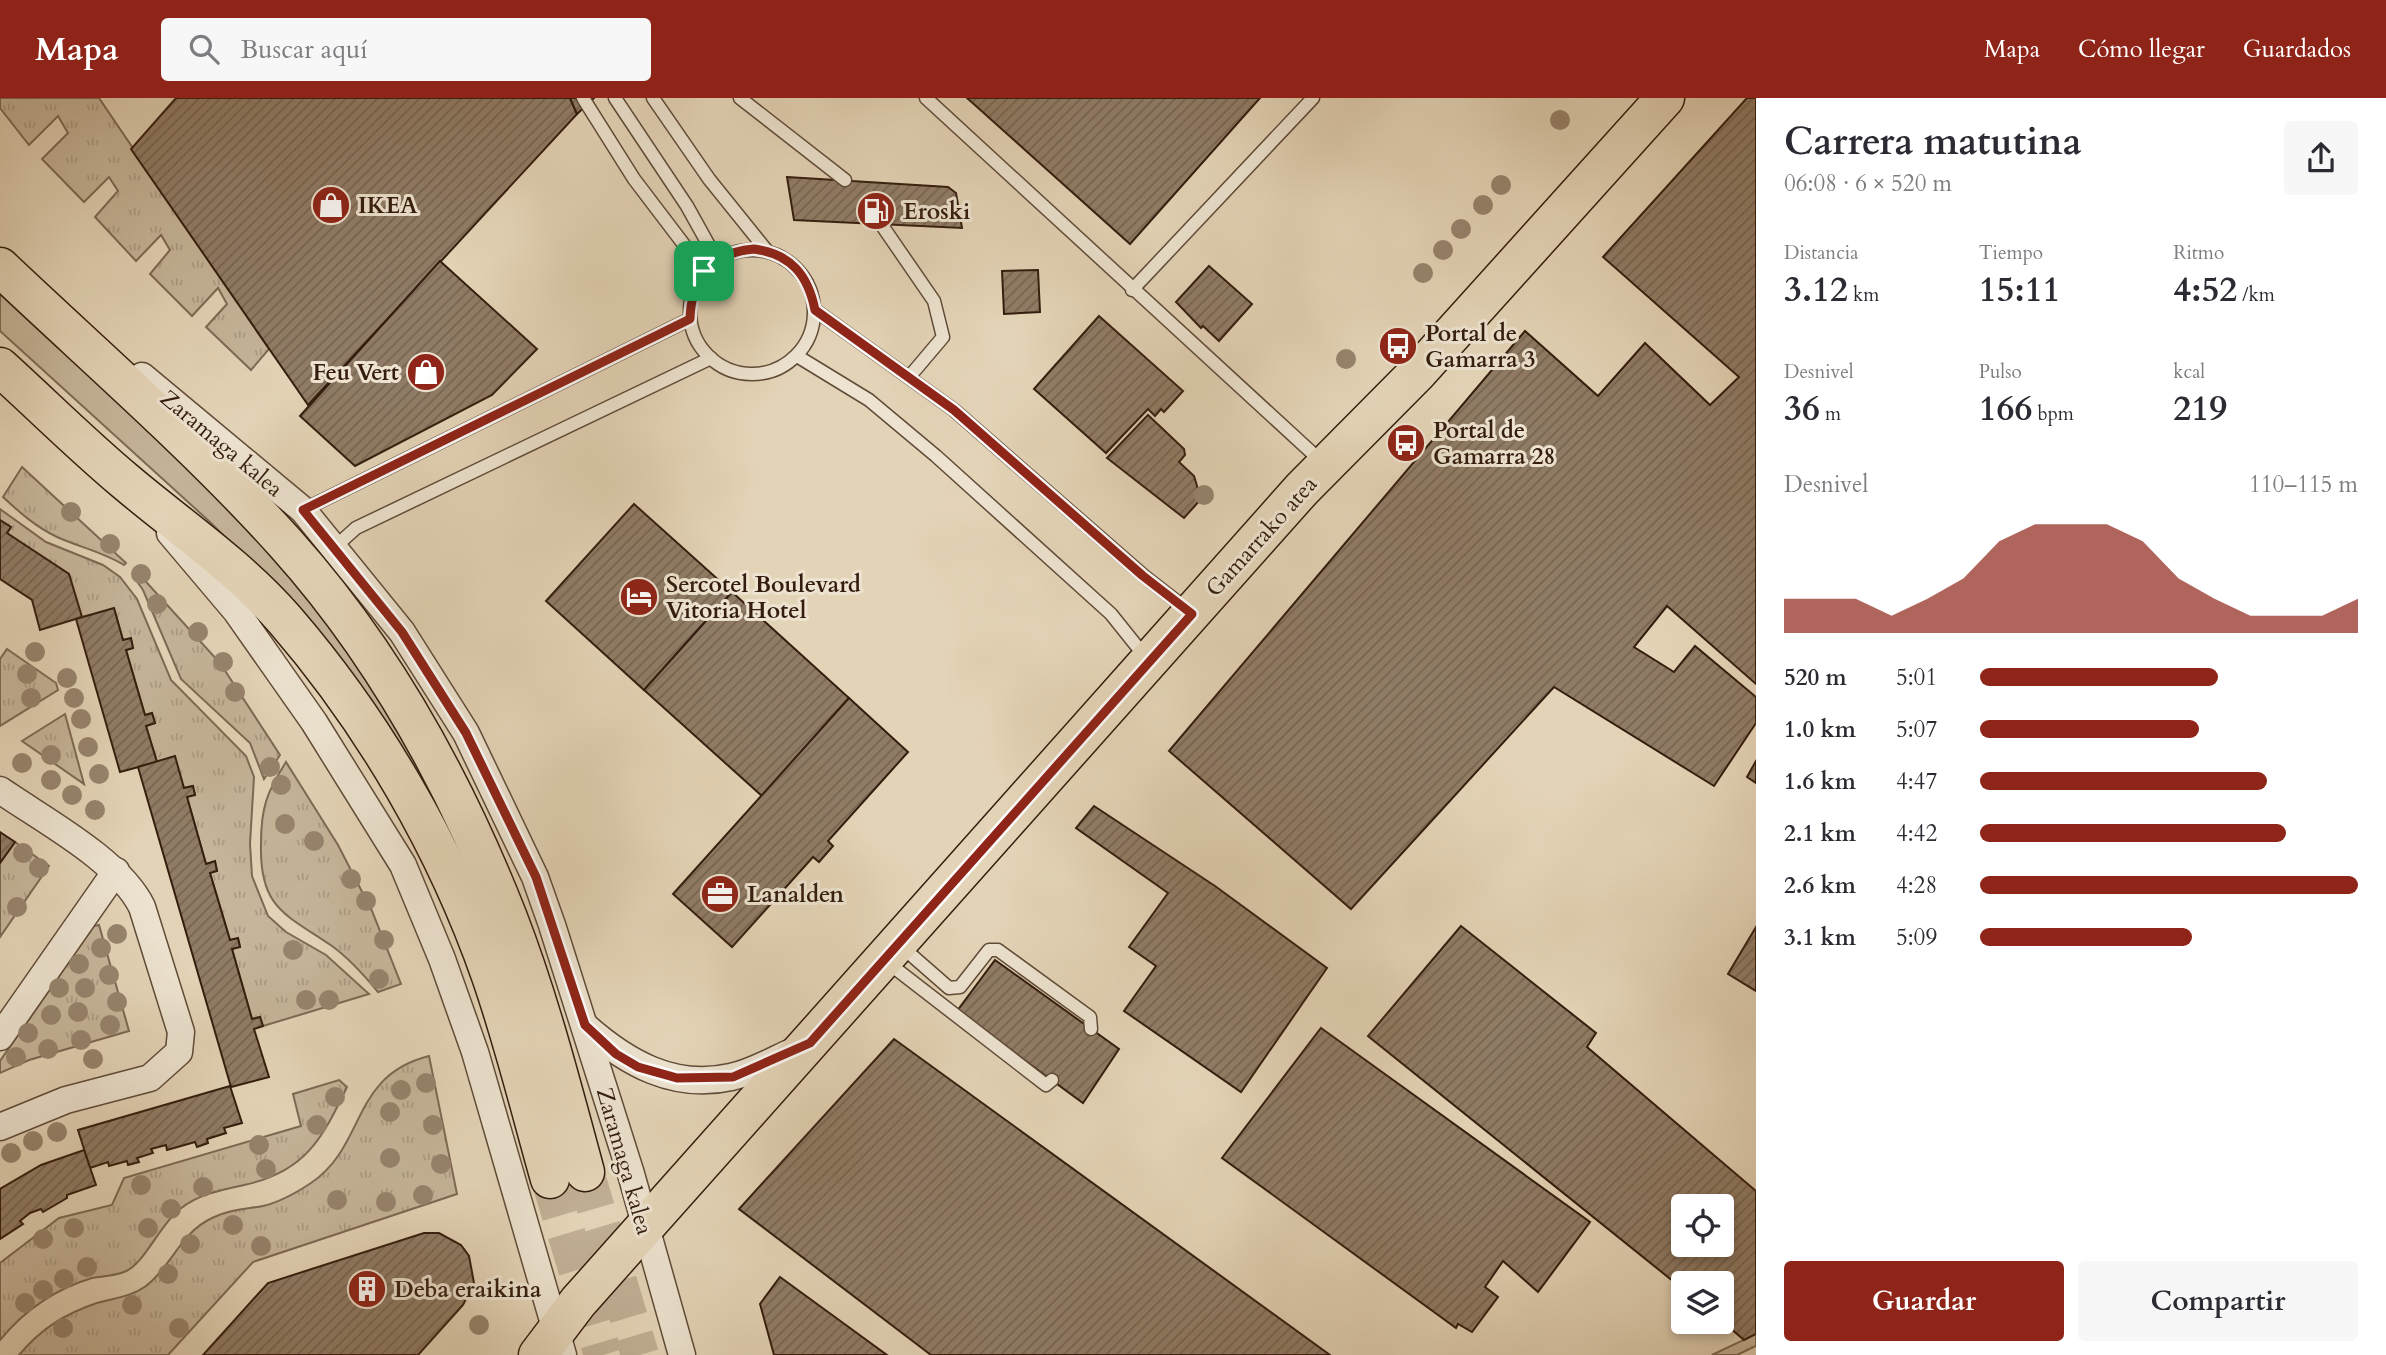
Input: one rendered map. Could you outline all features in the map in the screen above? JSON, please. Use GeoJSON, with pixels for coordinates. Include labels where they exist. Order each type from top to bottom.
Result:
{"type":"FeatureCollection","features":[{"type":"Feature","properties":{"kind":"main road","name":"Gamarrako atea"},"geometry":{"type":"LineString","coordinates":[[552,1347],[645,1229],[1148,661],[1325,465],[1418,372],[1665,98]]}},
{"type":"Feature","properties":{"kind":"main road","name":"Zaramaga kalea"},"geometry":{"type":"LineString","coordinates":[[0,265],[221,475],[288,546],[355,630],[392,686],[441,770],[509,920],[547,1035],[568,1176],[491,975],[425,824],[358,714],[283,618],[215,555],[124,480],[0,367]]}},
{"type":"Feature","properties":{"kind":"street","name":"Zaramaga kalea"},"geometry":{"type":"LineString","coordinates":[[0,265],[206,428],[303,510],[402,632],[466,733],[536,877],[585,1025],[682,1355]]}},
{"type":"Feature","properties":{"kind":"street","name":"Zaramaga kalea"},"geometry":{"type":"LineString","coordinates":[[124,480],[236,611],[314,722],[403,865],[475,1052],[552,1347]]}},
{"type":"Feature","properties":{"kind":"street"},"geometry":{"type":"LineString","coordinates":[[0,790],[116,871],[134,890],[142,907],[181,1032],[179,1052],[150,1078],[66,1100],[0,1127]]}},
{"type":"Feature","properties":{"kind":"street"},"geometry":{"type":"LineString","coordinates":[[0,1037],[116,871]]}},
{"type":"Feature","properties":{"kind":"street","name":"Gamarrako atea"},"geometry":{"type":"LineString","coordinates":[[585,1025],[616,1054],[638,1067],[677,1078],[733,1077],[810,1043]]}},
{"type":"Feature","properties":{"kind":"lane"},"geometry":{"type":"LineString","coordinates":[[615,98],[687,206],[717,260]]}},
{"type":"Feature","properties":{"kind":"lane"},"geometry":{"type":"LineString","coordinates":[[740,98],[845,180]]}},
{"type":"Feature","properties":{"kind":"lane"},"geometry":{"type":"LineString","coordinates":[[926,98],[1325,465]]}},
{"type":"Feature","properties":{"kind":"lane"},"geometry":{"type":"LineString","coordinates":[[1132,290],[1313,98]]}},
{"type":"Feature","properties":{"kind":"lane"},"geometry":{"type":"LineString","coordinates":[[656,99],[709,179],[767,251]]}},
{"type":"Feature","properties":{"kind":"lane"},"geometry":{"type":"LineString","coordinates":[[585,101],[634,179],[704,271]]}},
{"type":"Feature","properties":{"kind":"lane"},"geometry":{"type":"LineString","coordinates":[[881,224],[934,301],[943,337],[910,376]]}},
{"type":"Feature","properties":{"kind":"lane"},"geometry":{"type":"LineString","coordinates":[[741,250],[767,251],[786,258],[801,272],[811,290],[815,310],[814,327],[797,356],[781,368],[744,374],[726,369],[711,358],[694,334],[690,319],[695,286],[704,271],[717,260],[741,250]]}},
{"type":"Feature","properties":{"kind":"lane"},"geometry":{"type":"LineString","coordinates":[[815,310],[954,410],[1143,576],[1192,614]]}},
{"type":"Feature","properties":{"kind":"lane"},"geometry":{"type":"LineString","coordinates":[[303,510],[690,319]]}},
{"type":"Feature","properties":{"kind":"lane"},"geometry":{"type":"LineString","coordinates":[[797,356],[869,400],[936,456],[1111,614],[1148,661]]}},
{"type":"Feature","properties":{"kind":"lane"},"geometry":{"type":"LineString","coordinates":[[335,547],[356,528],[711,358]]}},
{"type":"Feature","properties":{"kind":"lane"},"geometry":{"type":"LineString","coordinates":[[891,951],[949,988],[960,987],[989,950],[998,950],[1090,1017],[1091,1029]]}},
{"type":"Feature","properties":{"kind":"lane"},"geometry":{"type":"LineString","coordinates":[[891,951],[1046,1085],[1052,1080]]}},
{"type":"Feature","properties":{"kind":"green space"},"geometry":{"type":"Polygon","coordinates":[[[0,98],[99,98],[269,349],[251,370],[206,327],[227,304],[218,288],[192,316],[150,274],[170,250],[161,235],[136,261],[95,217],[118,191],[109,177],[84,202],[42,159],[68,133],[58,116],[29,145],[0,108],[0,98]]]}},
{"type":"Feature","properties":{"kind":"green space"},"geometry":{"type":"Polygon","coordinates":[[[0,293],[226,502],[345,641],[430,777],[418,782],[278,590],[210,522],[0,331],[0,293]]]}},
{"type":"Feature","properties":{"kind":"green space"},"geometry":{"type":"Polygon","coordinates":[[[22,467],[126,563],[124,565],[57,537],[35,524],[9,503],[3,497],[22,467]]]}},
{"type":"Feature","properties":{"kind":"green space"},"geometry":{"type":"Polygon","coordinates":[[[0,509],[46,542],[103,565],[120,577],[137,599],[171,680],[246,756],[254,777],[250,844],[252,876],[268,916],[286,932],[326,955],[369,994],[263,1026],[260,1017],[252,1019],[232,949],[240,946],[238,939],[230,940],[210,873],[217,870],[215,862],[206,864],[187,797],[195,794],[192,786],[184,788],[157,762],[146,726],[155,723],[152,713],[145,715],[126,650],[133,648],[131,639],[123,640],[114,609],[82,617],[7,533],[11,527],[0,520],[0,509]]]}},
{"type":"Feature","properties":{"kind":"green space"},"geometry":{"type":"Polygon","coordinates":[[[138,573],[220,663],[280,755],[264,779],[250,743],[181,679],[143,590],[134,577],[138,573]]]}},
{"type":"Feature","properties":{"kind":"green space"},"geometry":{"type":"Polygon","coordinates":[[[7,649],[56,683],[58,690],[0,726],[0,659],[7,649]]]}},
{"type":"Feature","properties":{"kind":"green space"},"geometry":{"type":"Polygon","coordinates":[[[65,714],[84,784],[22,741],[65,714]]]}},
{"type":"Feature","properties":{"kind":"green space"},"geometry":{"type":"Polygon","coordinates":[[[286,762],[338,845],[372,911],[401,984],[378,992],[345,956],[288,916],[270,896],[262,865],[262,819],[270,791],[286,762]]]}},
{"type":"Feature","properties":{"kind":"green space"},"geometry":{"type":"Polygon","coordinates":[[[15,842],[49,866],[0,937],[0,863],[15,842]]]}},
{"type":"Feature","properties":{"kind":"green space"},"geometry":{"type":"Polygon","coordinates":[[[99,925],[129,1031],[29,1060],[0,1073],[0,1061],[94,926],[99,925]]]}},
{"type":"Feature","properties":{"kind":"green space"},"geometry":{"type":"Polygon","coordinates":[[[429,1056],[457,1194],[253,1262],[168,1355],[19,1355],[36,1337],[64,1317],[146,1286],[201,1224],[224,1213],[276,1202],[311,1183],[329,1167],[342,1150],[361,1113],[385,1079],[404,1066],[429,1056]]]}},
{"type":"Feature","properties":{"kind":"green space"},"geometry":{"type":"Polygon","coordinates":[[[339,1080],[347,1087],[338,1106],[320,1137],[297,1162],[265,1179],[210,1193],[187,1204],[166,1224],[131,1268],[65,1288],[30,1311],[0,1340],[0,1263],[59,1218],[112,1205],[124,1178],[301,1126],[293,1094],[339,1080]]]}},
{"type":"Feature","properties":{"kind":"green space"},"geometry":{"type":"Polygon","coordinates":[[[1756,1334],[1756,1346],[1737,1355],[1712,1355],[1756,1334]]]}},
{"type":"Feature","properties":{"kind":"building","name":"IKEA"},"geometry":{"type":"Polygon","coordinates":[[[176,98],[570,98],[577,114],[308,405],[131,149],[176,98]]]}},
{"type":"Feature","properties":{"kind":"building"},"geometry":{"type":"Polygon","coordinates":[[[570,98],[594,98],[577,114],[570,98]]]}},
{"type":"Feature","properties":{"kind":"building"},"geometry":{"type":"Polygon","coordinates":[[[967,98],[1260,98],[1130,244],[967,98]]]}},
{"type":"Feature","properties":{"kind":"building"},"geometry":{"type":"Polygon","coordinates":[[[1747,98],[1756,98],[1756,684],[1667,606],[1634,647],[1674,672],[1695,646],[1756,697],[1756,723],[1714,786],[1554,687],[1351,909],[1169,751],[1525,331],[1598,396],[1645,343],[1710,405],[1739,377],[1603,257],[1747,98]]]}},
{"type":"Feature","properties":{"kind":"building","name":"Eroski"},"geometry":{"type":"Polygon","coordinates":[[[787,177],[948,187],[956,193],[962,228],[794,220],[787,177]]]}},
{"type":"Feature","properties":{"kind":"building","name":"Feu Vert"},"geometry":{"type":"Polygon","coordinates":[[[440,261],[537,349],[492,395],[355,466],[300,416],[440,261]]]}},
{"type":"Feature","properties":{"kind":"building"},"geometry":{"type":"Polygon","coordinates":[[[1209,266],[1252,304],[1219,341],[1203,326],[1201,328],[1176,302],[1209,266]]]}},
{"type":"Feature","properties":{"kind":"building"},"geometry":{"type":"Polygon","coordinates":[[[1038,270],[1040,312],[1004,314],[1002,271],[1038,270]]]}},
{"type":"Feature","properties":{"kind":"building"},"geometry":{"type":"Polygon","coordinates":[[[1099,316],[1183,391],[1164,412],[1161,409],[1155,416],[1148,409],[1106,453],[1034,389],[1099,316]]]}},
{"type":"Feature","properties":{"kind":"building"},"geometry":{"type":"Polygon","coordinates":[[[1148,415],[1184,449],[1185,455],[1179,462],[1194,476],[1201,499],[1184,518],[1107,458],[1148,415]]]}},
{"type":"Feature","properties":{"kind":"building","name":"Sercotel Boulevard Vitoria Hotel"},"geometry":{"type":"Polygon","coordinates":[[[634,504],[732,592],[644,690],[546,601],[634,504]]]}},
{"type":"Feature","properties":{"kind":"building"},"geometry":{"type":"Polygon","coordinates":[[[0,520],[11,527],[7,533],[69,574],[82,617],[40,630],[32,600],[0,579],[0,520]]]}},
{"type":"Feature","properties":{"kind":"building"},"geometry":{"type":"Polygon","coordinates":[[[732,592],[849,698],[762,796],[644,690],[732,592]]]}},
{"type":"Feature","properties":{"kind":"building"},"geometry":{"type":"Polygon","coordinates":[[[114,608],[123,640],[131,638],[133,648],[126,650],[145,715],[152,713],[155,723],[146,726],[157,762],[120,772],[76,619],[114,608]]]}},
{"type":"Feature","properties":{"kind":"building"},"geometry":{"type":"Polygon","coordinates":[[[849,698],[908,752],[828,841],[833,846],[819,862],[813,857],[732,947],[673,894],[849,698]]]}},
{"type":"Feature","properties":{"kind":"building"},"geometry":{"type":"Polygon","coordinates":[[[175,756],[184,788],[193,786],[195,795],[187,797],[206,864],[215,861],[217,871],[210,873],[230,940],[238,938],[240,947],[232,949],[252,1019],[260,1017],[263,1026],[254,1029],[269,1077],[231,1087],[138,767],[175,756]]]}},
{"type":"Feature","properties":{"kind":"building"},"geometry":{"type":"Polygon","coordinates":[[[1756,761],[1756,783],[1747,777],[1756,761]]]}},
{"type":"Feature","properties":{"kind":"building"},"geometry":{"type":"Polygon","coordinates":[[[1094,806],[1215,886],[1327,968],[1241,1092],[1124,1011],[1156,966],[1129,947],[1168,893],[1076,828],[1094,806]]]}},
{"type":"Feature","properties":{"kind":"building"},"geometry":{"type":"Polygon","coordinates":[[[0,832],[15,842],[0,863],[0,832]]]}},
{"type":"Feature","properties":{"kind":"building"},"geometry":{"type":"Polygon","coordinates":[[[1461,926],[1596,1033],[1587,1047],[1756,1191],[1756,1334],[1744,1340],[1734,1331],[1734,1271],[1671,1271],[1671,1280],[1368,1036],[1461,926]]]}},
{"type":"Feature","properties":{"kind":"building"},"geometry":{"type":"Polygon","coordinates":[[[1756,927],[1756,991],[1728,974],[1756,927]]]}},
{"type":"Feature","properties":{"kind":"building"},"geometry":{"type":"Polygon","coordinates":[[[995,960],[1119,1049],[1083,1103],[957,1011],[995,960]]]}},
{"type":"Feature","properties":{"kind":"building"},"geometry":{"type":"Polygon","coordinates":[[[1321,1028],[1590,1222],[1538,1292],[1503,1261],[1485,1287],[1498,1297],[1472,1332],[1458,1324],[1456,1328],[1222,1158],[1321,1028]]]}},
{"type":"Feature","properties":{"kind":"building"},"geometry":{"type":"Polygon","coordinates":[[[894,1039],[1330,1355],[931,1355],[739,1209],[894,1039]]]}},
{"type":"Feature","properties":{"kind":"building"},"geometry":{"type":"Polygon","coordinates":[[[230,1086],[242,1123],[224,1128],[226,1133],[207,1139],[208,1143],[197,1147],[195,1142],[167,1150],[166,1145],[151,1149],[153,1153],[137,1158],[139,1162],[128,1165],[127,1161],[109,1166],[108,1162],[90,1168],[78,1130],[230,1086]]]}},
{"type":"Feature","properties":{"kind":"building"},"geometry":{"type":"Polygon","coordinates":[[[84,1150],[96,1185],[67,1195],[67,1198],[43,1212],[41,1209],[30,1213],[20,1221],[23,1224],[0,1239],[0,1189],[41,1165],[84,1150]]]}},
{"type":"Feature","properties":{"kind":"building","name":"Deba eraikina"},"geometry":{"type":"Polygon","coordinates":[[[424,1233],[439,1233],[461,1245],[469,1256],[474,1283],[463,1305],[418,1355],[203,1355],[268,1283],[424,1233]]]}},
{"type":"Feature","properties":{"kind":"building"},"geometry":{"type":"Polygon","coordinates":[[[780,1277],[887,1355],[774,1355],[760,1304],[780,1277]]]}},
{"type":"Feature","properties":{"kind":"tunnel"},"geometry":{"type":"LineString","coordinates":[[585,1172],[640,1355]]}},
{"type":"Feature","properties":{"kind":"tunnel"},"geometry":{"type":"LineString","coordinates":[[550,1179],[603,1355]]}},
{"type":"Feature","properties":{"kind":"place","name":"IKEA"},"geometry":{"type":"Point","coordinates":[331,205]}},
{"type":"Feature","properties":{"kind":"place","name":"Eroski"},"geometry":{"type":"Point","coordinates":[876,211]}},
{"type":"Feature","properties":{"kind":"place","name":"Portal de Gamarra 3"},"geometry":{"type":"Point","coordinates":[1398,346]}},
{"type":"Feature","properties":{"kind":"place","name":"Feu Vert"},"geometry":{"type":"Point","coordinates":[426,372]}},
{"type":"Feature","properties":{"kind":"place","name":"Portal de Gamarra 28"},"geometry":{"type":"Point","coordinates":[1406,443]}},
{"type":"Feature","properties":{"kind":"place","name":"Sercotel Boulevard Vitoria Hotel"},"geometry":{"type":"Point","coordinates":[639,597]}},
{"type":"Feature","properties":{"kind":"place","name":"Lanalden"},"geometry":{"type":"Point","coordinates":[720,894]}},
{"type":"Feature","properties":{"kind":"place","name":"Deba eraikina"},"geometry":{"type":"Point","coordinates":[367,1289]}},
{"type":"Feature","properties":{"kind":"route"},"geometry":{"type":"LineString","coordinates":[[741,250],[767,251],[786,258],[801,272],[811,290],[815,310],[894,364],[954,410],[1143,576],[1192,614],[810,1043],[733,1077],[715,1080],[677,1078],[638,1067],[616,1054],[585,1025],[536,877],[466,733],[402,632],[303,510],[690,319],[690,302],[704,271],[717,260],[741,250]]}}]}
